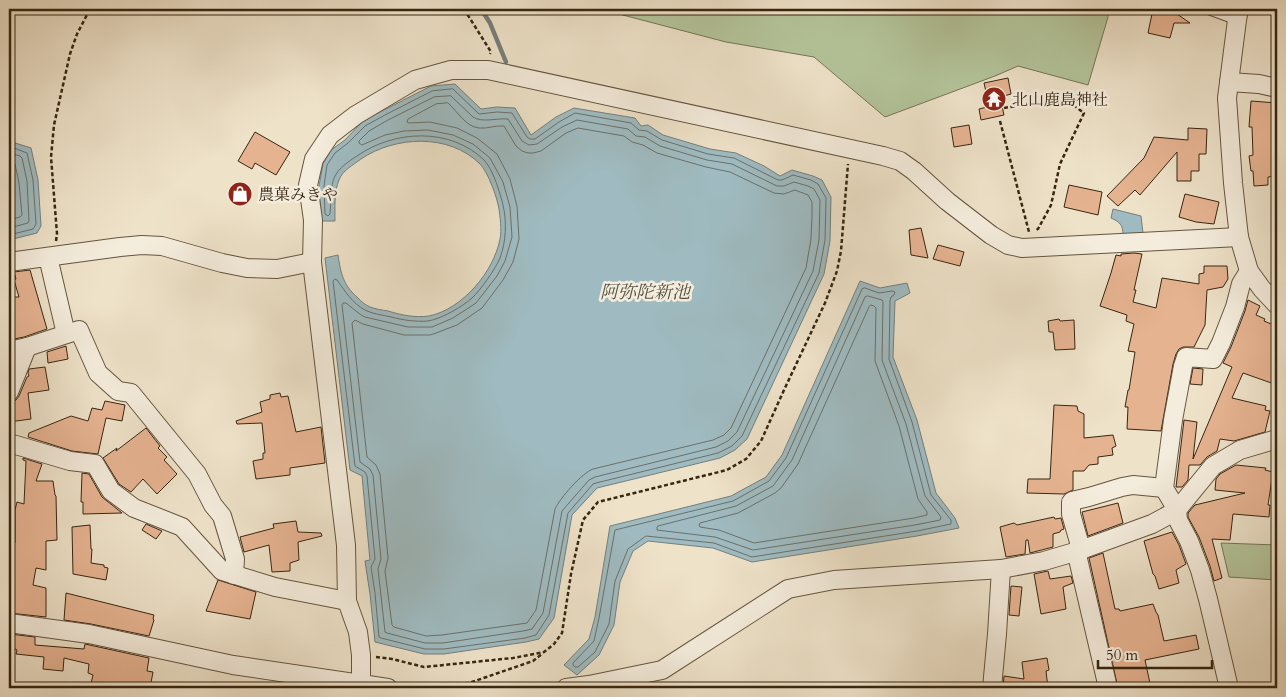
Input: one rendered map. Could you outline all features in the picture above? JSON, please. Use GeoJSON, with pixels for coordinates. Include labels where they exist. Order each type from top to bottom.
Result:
{"type":"FeatureCollection","features":[{"type":"Feature","properties":{"kind":"street"},"geometry":{"type":"LineString","coordinates":[[1238,14],[1227,98],[1239,237],[1250,271],[1262,289],[1277,305]]}},
{"type":"Feature","properties":{"kind":"street"},"geometry":{"type":"LineString","coordinates":[[361,686],[361,655],[358,632],[347,601],[346,544],[312,262],[313,220],[308,185],[314,159],[330,135],[356,114],[415,80],[451,70],[488,70],[884,156],[900,161],[914,171],[947,201],[991,235],[1008,245],[1022,248],[1239,237]]}},
{"type":"Feature","properties":{"kind":"street"},"geometry":{"type":"LineString","coordinates":[[1230,82],[1259,84],[1277,88]]}},
{"type":"Feature","properties":{"kind":"street"},"geometry":{"type":"LineString","coordinates":[[9,262],[142,245],[162,246],[247,268],[277,268],[312,262]]}},
{"type":"Feature","properties":{"kind":"street"},"geometry":{"type":"LineString","coordinates":[[48,257],[66,334]]}},
{"type":"Feature","properties":{"kind":"street"},"geometry":{"type":"LineString","coordinates":[[1230,688],[1204,585],[1189,540],[1178,520],[1177,510],[1164,488],[1173,420],[1186,358],[1214,359],[1235,307],[1241,284],[1250,271]]}},
{"type":"Feature","properties":{"kind":"street"},"geometry":{"type":"LineString","coordinates":[[9,351],[79,330],[98,373],[118,391],[130,393],[197,474],[213,504],[222,516],[235,558],[234,575]]}},
{"type":"Feature","properties":{"kind":"street"},"geometry":{"type":"LineString","coordinates":[[9,392],[27,347]]}},
{"type":"Feature","properties":{"kind":"street"},"geometry":{"type":"LineString","coordinates":[[566,688],[662,670],[788,589],[834,580],[1001,569],[1044,562],[1078,551],[1152,524],[1177,510],[1213,466],[1240,450],[1277,439]]}},
{"type":"Feature","properties":{"kind":"street"},"geometry":{"type":"LineString","coordinates":[[9,443],[70,461],[95,464],[111,491],[134,508],[182,526],[222,571],[275,587],[347,601]]}},
{"type":"Feature","properties":{"kind":"street"},"geometry":{"type":"LineString","coordinates":[[1108,688],[1078,559],[1079,542],[1071,514],[1072,501],[1133,485],[1164,488]]}},
{"type":"Feature","properties":{"kind":"street"},"geometry":{"type":"LineString","coordinates":[[992,688],[1001,569]]}},
{"type":"Feature","properties":{"kind":"street"},"geometry":{"type":"LineString","coordinates":[[9,622],[89,634],[232,665],[361,686],[388,688]]}},
{"type":"Feature","properties":{"kind":"lane"},"geometry":{"type":"LineString","coordinates":[[1207,9],[1238,14]]}},
{"type":"Feature","properties":{"kind":"path"},"geometry":{"type":"LineString","coordinates":[[48,257],[56,248],[57,234],[51,157],[54,125],[76,34],[90,9]]}},
{"type":"Feature","properties":{"kind":"path"},"geometry":{"type":"LineString","coordinates":[[464,9],[490,52],[488,70]]}},
{"type":"Feature","properties":{"kind":"path"},"geometry":{"type":"LineString","coordinates":[[1000,121],[1029,233],[1038,229],[1051,205],[1060,164],[1084,113],[1068,101],[1053,100],[1004,108]]}},
{"type":"Feature","properties":{"kind":"path"},"geometry":{"type":"LineString","coordinates":[[457,688],[456,684],[469,683],[533,661],[554,644],[562,633],[571,574],[583,520],[598,502],[727,470],[746,459],[761,441],[825,303],[837,271],[841,251],[848,176]]}},
{"type":"Feature","properties":{"kind":"path"},"geometry":{"type":"LineString","coordinates":[[374,657],[392,659],[424,667],[513,658],[544,652]]}},
{"type":"Feature","properties":{"kind":"green space"},"geometry":{"type":"Polygon","coordinates":[[[608,9],[1107,9],[1108,17],[1088,85],[1018,66],[885,117],[814,57],[726,42],[619,14],[608,9]]]}},
{"type":"Feature","properties":{"kind":"green space"},"geometry":{"type":"Polygon","coordinates":[[[1221,543],[1277,545],[1277,580],[1229,577],[1221,543]]]}},
{"type":"Feature","properties":{"kind":"water","name":"阿弥陀新池"},"geometry":{"type":"Polygon","coordinates":[[[455,84],[481,109],[497,107],[515,108],[531,135],[556,117],[574,108],[635,118],[641,126],[648,125],[663,135],[710,149],[736,153],[780,176],[792,170],[813,176],[822,180],[831,197],[830,241],[824,274],[747,439],[735,450],[720,458],[597,488],[572,515],[554,618],[539,639],[444,654],[424,654],[375,642],[365,561],[370,560],[362,476],[350,470],[325,258],[338,255],[346,284],[368,306],[419,317],[442,312],[454,306],[465,297],[484,276],[491,264],[497,251],[501,232],[498,204],[489,179],[480,164],[467,154],[453,147],[422,141],[405,142],[375,151],[351,166],[340,177],[337,184],[335,221],[321,221],[319,186],[323,164],[331,150],[345,140],[362,122],[431,86],[455,84]]]}},
{"type":"Feature","properties":{"kind":"water"},"geometry":{"type":"Polygon","coordinates":[[[9,141],[31,148],[38,180],[41,226],[37,233],[9,240],[9,141]]]}},
{"type":"Feature","properties":{"kind":"water"},"geometry":{"type":"Polygon","coordinates":[[[1113,209],[1141,216],[1143,233],[1123,235],[1120,224],[1111,218],[1113,209]]]}},
{"type":"Feature","properties":{"kind":"water"},"geometry":{"type":"Polygon","coordinates":[[[860,281],[880,288],[907,283],[910,293],[895,301],[893,357],[917,420],[936,493],[955,518],[959,528],[752,562],[713,548],[648,541],[633,551],[620,582],[614,625],[599,655],[577,675],[564,665],[589,639],[595,617],[610,526],[731,496],[766,477],[782,455],[860,281]]]}},
{"type":"Feature","properties":{"kind":"building"},"geometry":{"type":"Polygon","coordinates":[[[1153,9],[1177,9],[1177,14],[1190,23],[1174,23],[1170,38],[1148,33],[1153,9]]]}},
{"type":"Feature","properties":{"kind":"building","name":"北山鹿島神社"},"geometry":{"type":"Polygon","coordinates":[[[1008,78],[1011,94],[1000,97],[1004,115],[981,120],[979,109],[987,107],[986,102],[988,101],[984,83],[1008,78]]]}},
{"type":"Feature","properties":{"kind":"building"},"geometry":{"type":"Polygon","coordinates":[[[1251,101],[1277,103],[1277,176],[1268,177],[1268,185],[1254,186],[1249,156],[1253,155],[1252,127],[1249,127],[1251,101]]]}},
{"type":"Feature","properties":{"kind":"building","name":"北山鹿島神社"},"geometry":{"type":"Polygon","coordinates":[[[969,125],[972,144],[954,147],[951,128],[969,125]]]}},
{"type":"Feature","properties":{"kind":"building"},"geometry":{"type":"Polygon","coordinates":[[[1188,128],[1207,129],[1206,154],[1199,154],[1199,171],[1191,171],[1191,181],[1177,181],[1177,152],[1140,195],[1135,190],[1118,206],[1107,196],[1144,158],[1154,137],[1188,140],[1188,128]]]}},
{"type":"Feature","properties":{"kind":"building"},"geometry":{"type":"Polygon","coordinates":[[[255,132],[290,152],[276,175],[255,163],[252,169],[238,161],[255,132]]]}},
{"type":"Feature","properties":{"kind":"building"},"geometry":{"type":"Polygon","coordinates":[[[1069,185],[1102,192],[1098,215],[1064,207],[1069,185]]]}},
{"type":"Feature","properties":{"kind":"building"},"geometry":{"type":"Polygon","coordinates":[[[1185,194],[1219,202],[1214,224],[1196,222],[1179,217],[1185,194]]]}},
{"type":"Feature","properties":{"kind":"building"},"geometry":{"type":"Polygon","coordinates":[[[921,228],[928,258],[911,255],[909,230],[921,228]]]}},
{"type":"Feature","properties":{"kind":"building"},"geometry":{"type":"Polygon","coordinates":[[[938,245],[964,252],[960,266],[933,259],[938,245]]]}},
{"type":"Feature","properties":{"kind":"building"},"geometry":{"type":"Polygon","coordinates":[[[1121,254],[1142,254],[1133,302],[1156,308],[1162,278],[1199,284],[1199,274],[1204,273],[1204,266],[1227,266],[1228,279],[1223,287],[1207,290],[1205,325],[1194,347],[1183,347],[1176,354],[1161,431],[1127,429],[1128,407],[1125,407],[1135,352],[1128,351],[1134,324],[1126,321],[1127,315],[1100,306],[1116,255],[1121,256],[1121,254]]]}},
{"type":"Feature","properties":{"kind":"building"},"geometry":{"type":"Polygon","coordinates":[[[30,270],[47,329],[9,340],[9,297],[19,297],[14,280],[16,279],[14,272],[30,270]]]}},
{"type":"Feature","properties":{"kind":"building"},"geometry":{"type":"Polygon","coordinates":[[[1248,300],[1260,306],[1256,315],[1276,326],[1274,331],[1277,333],[1277,385],[1243,373],[1232,398],[1266,406],[1265,410],[1270,411],[1265,432],[1234,441],[1220,439],[1217,451],[1207,457],[1200,465],[1189,465],[1188,480],[1182,487],[1176,487],[1184,420],[1197,422],[1193,459],[1232,367],[1223,363],[1231,347],[1248,300]]]}},
{"type":"Feature","properties":{"kind":"building"},"geometry":{"type":"Polygon","coordinates":[[[1059,319],[1060,321],[1074,320],[1075,349],[1055,350],[1053,332],[1049,332],[1048,321],[1059,319]]]}},
{"type":"Feature","properties":{"kind":"building"},"geometry":{"type":"Polygon","coordinates":[[[66,346],[68,359],[48,363],[47,352],[66,346]]]}},
{"type":"Feature","properties":{"kind":"building"},"geometry":{"type":"Polygon","coordinates":[[[45,367],[49,390],[28,393],[31,419],[9,422],[9,407],[12,408],[12,402],[19,396],[29,376],[29,369],[45,367]]]}},
{"type":"Feature","properties":{"kind":"building"},"geometry":{"type":"Polygon","coordinates":[[[1193,368],[1203,369],[1202,385],[1190,384],[1193,368]]]}},
{"type":"Feature","properties":{"kind":"building"},"geometry":{"type":"Polygon","coordinates":[[[280,393],[281,397],[288,396],[296,432],[321,427],[325,463],[290,468],[290,475],[256,479],[253,461],[263,459],[263,453],[265,453],[262,423],[237,424],[236,421],[262,412],[260,402],[270,399],[270,395],[280,393]]]}},
{"type":"Feature","properties":{"kind":"building"},"geometry":{"type":"Polygon","coordinates":[[[105,401],[125,405],[122,421],[106,418],[98,454],[72,451],[28,437],[29,433],[71,416],[88,421],[92,408],[102,410],[105,401]]]}},
{"type":"Feature","properties":{"kind":"building"},"geometry":{"type":"Polygon","coordinates":[[[1054,405],[1077,406],[1078,411],[1084,414],[1084,438],[1113,435],[1116,446],[1112,448],[1113,455],[1098,457],[1098,464],[1089,465],[1084,471],[1073,471],[1073,490],[1064,494],[1027,493],[1028,479],[1050,479],[1054,405]]]}},
{"type":"Feature","properties":{"kind":"building"},"geometry":{"type":"Polygon","coordinates":[[[146,428],[160,446],[158,448],[167,457],[164,460],[177,474],[157,494],[143,479],[131,492],[119,484],[103,458],[117,448],[116,451],[146,428]]]}},
{"type":"Feature","properties":{"kind":"building"},"geometry":{"type":"Polygon","coordinates":[[[23,458],[42,464],[36,481],[53,481],[56,496],[57,540],[46,541],[46,570],[36,568],[33,585],[46,588],[46,617],[9,613],[11,542],[15,543],[15,510],[17,502],[24,504],[26,461],[23,458]]]}},
{"type":"Feature","properties":{"kind":"building"},"geometry":{"type":"Polygon","coordinates":[[[1236,465],[1266,468],[1265,470],[1273,472],[1268,505],[1270,505],[1269,517],[1233,514],[1230,540],[1212,539],[1222,578],[1214,581],[1199,537],[1188,517],[1188,513],[1195,505],[1245,493],[1215,490],[1216,479],[1220,474],[1236,465]]]}},
{"type":"Feature","properties":{"kind":"building"},"geometry":{"type":"Polygon","coordinates":[[[82,473],[89,474],[102,497],[122,513],[83,514],[83,502],[81,502],[82,473]]]}},
{"type":"Feature","properties":{"kind":"building"},"geometry":{"type":"Polygon","coordinates":[[[1118,503],[1123,523],[1088,536],[1082,512],[1118,503]]]}},
{"type":"Feature","properties":{"kind":"building"},"geometry":{"type":"Polygon","coordinates":[[[1054,517],[1055,519],[1061,518],[1064,529],[1053,534],[1053,547],[1030,553],[1028,540],[1026,540],[1025,554],[1006,557],[1000,527],[1054,517]]]}},
{"type":"Feature","properties":{"kind":"building"},"geometry":{"type":"Polygon","coordinates":[[[296,521],[298,532],[321,533],[322,536],[298,542],[299,560],[290,563],[290,571],[272,572],[269,545],[244,552],[240,537],[274,528],[273,524],[296,521]]]}},
{"type":"Feature","properties":{"kind":"building"},"geometry":{"type":"Polygon","coordinates":[[[146,524],[162,531],[156,539],[142,530],[146,524]]]}},
{"type":"Feature","properties":{"kind":"building"},"geometry":{"type":"Polygon","coordinates":[[[90,525],[91,563],[104,565],[104,567],[108,568],[106,580],[73,574],[72,527],[90,525]]]}},
{"type":"Feature","properties":{"kind":"building"},"geometry":{"type":"Polygon","coordinates":[[[1172,532],[1186,564],[1176,570],[1179,583],[1159,589],[1144,541],[1172,532]]]}},
{"type":"Feature","properties":{"kind":"building"},"geometry":{"type":"Polygon","coordinates":[[[1103,553],[1115,609],[1120,611],[1153,604],[1158,615],[1164,641],[1196,635],[1199,649],[1145,660],[1151,688],[1118,688],[1089,558],[1103,553]]]}},
{"type":"Feature","properties":{"kind":"building"},"geometry":{"type":"Polygon","coordinates":[[[1048,571],[1050,579],[1071,576],[1073,583],[1063,587],[1066,609],[1041,614],[1034,574],[1048,571]]]}},
{"type":"Feature","properties":{"kind":"building"},"geometry":{"type":"Polygon","coordinates":[[[218,580],[256,592],[250,619],[206,611],[218,580]]]}},
{"type":"Feature","properties":{"kind":"building"},"geometry":{"type":"Polygon","coordinates":[[[1011,586],[1022,587],[1019,616],[1009,615],[1011,586]]]}},
{"type":"Feature","properties":{"kind":"building"},"geometry":{"type":"Polygon","coordinates":[[[66,593],[154,615],[149,636],[64,620],[66,593]]]}},
{"type":"Feature","properties":{"kind":"building"},"geometry":{"type":"Polygon","coordinates":[[[10,634],[35,637],[35,645],[84,649],[85,644],[149,658],[147,671],[153,672],[150,688],[90,688],[93,675],[88,673],[89,664],[64,658],[63,671],[43,669],[44,657],[16,654],[17,650],[9,645],[10,634]]]}},
{"type":"Feature","properties":{"kind":"building"},"geometry":{"type":"Polygon","coordinates":[[[1047,658],[1049,670],[1046,671],[1048,688],[1003,688],[1004,676],[1024,679],[1022,662],[1047,658]]]}},
{"type":"Feature","properties":{"kind":"waterway"},"geometry":{"type":"LineString","coordinates":[[481,9],[490,23],[506,62]]}},
{"type":"Feature","properties":{"kind":"place","name":"北山鹿島神社"},"geometry":{"type":"Point","coordinates":[994,99]}},
{"type":"Feature","properties":{"kind":"place","name":"農菓みきや"},"geometry":{"type":"Point","coordinates":[240,194]}}]}
